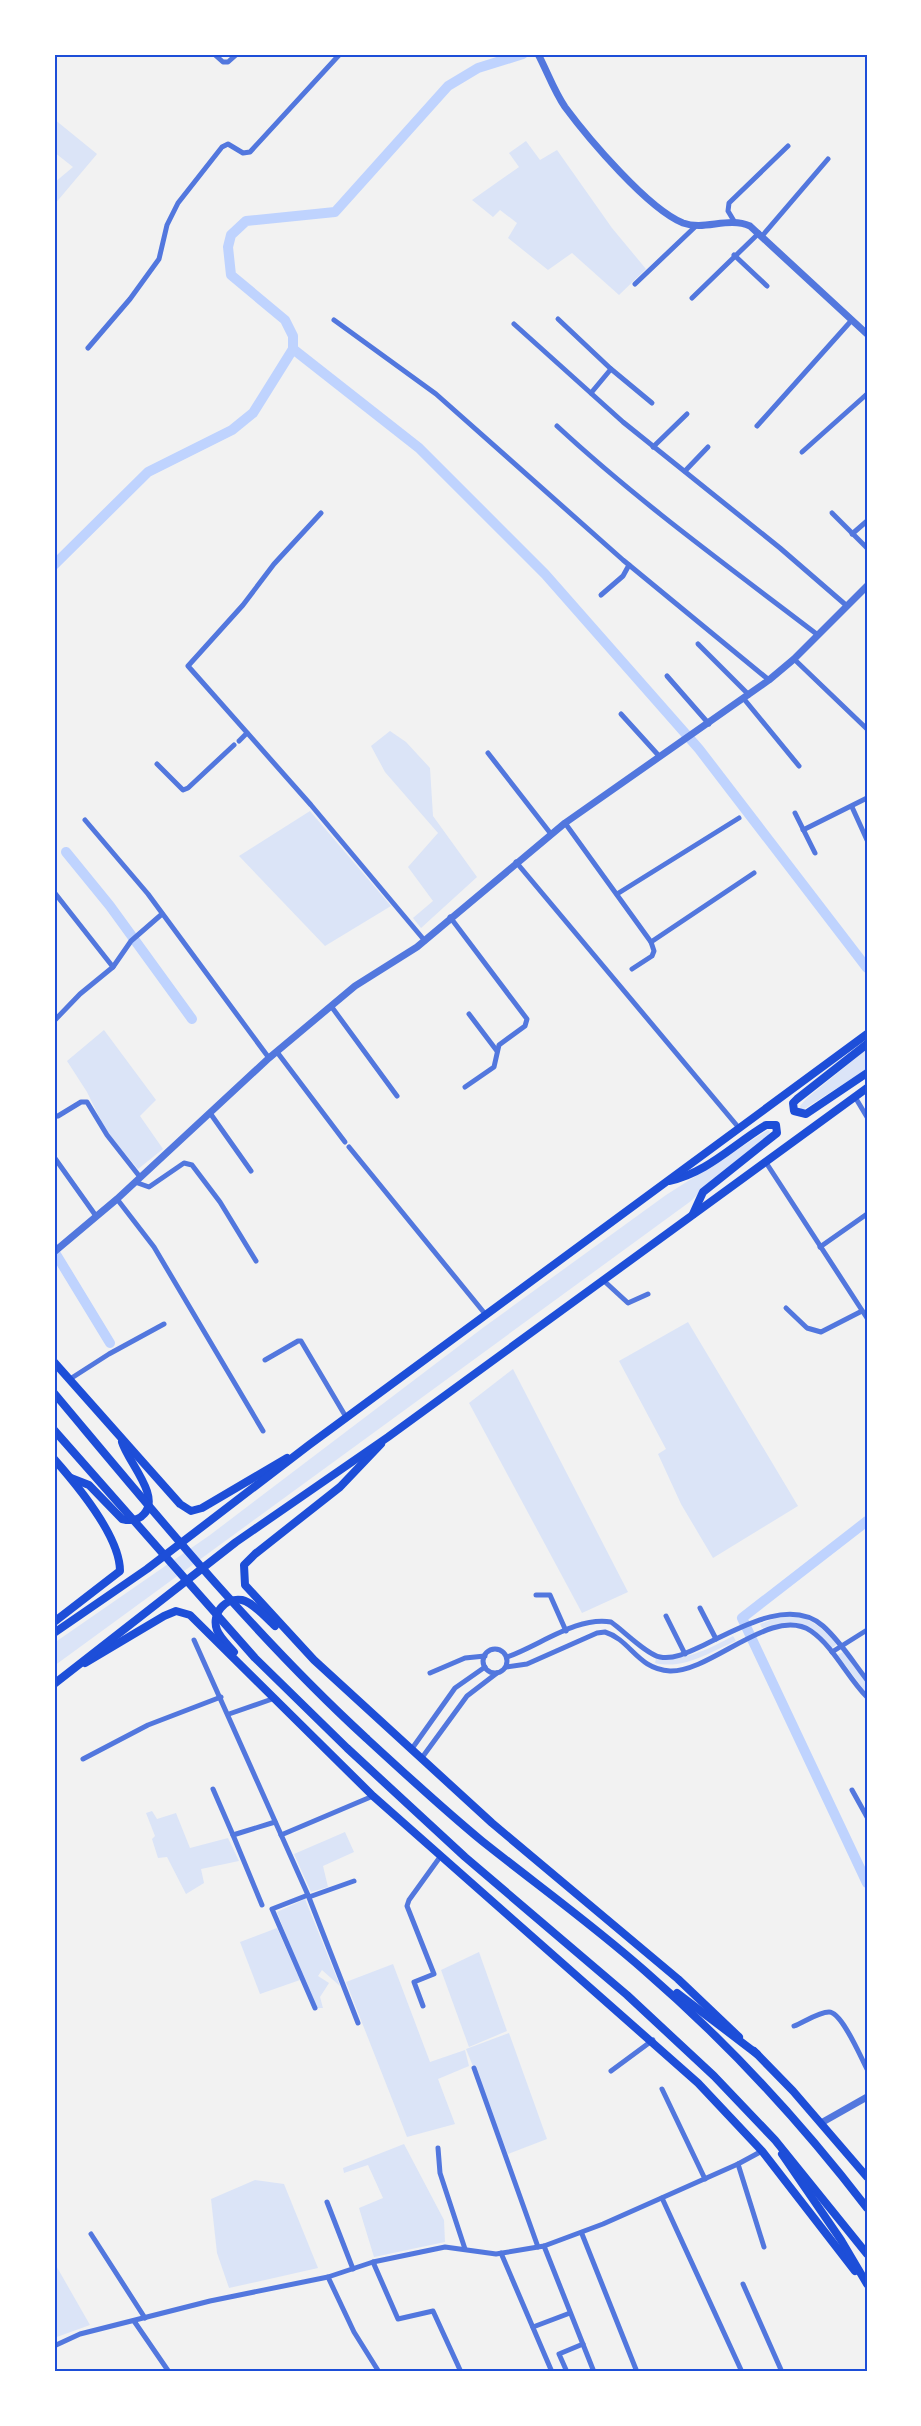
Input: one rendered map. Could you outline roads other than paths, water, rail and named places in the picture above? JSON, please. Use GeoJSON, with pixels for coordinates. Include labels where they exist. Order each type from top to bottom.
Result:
{"type":"FeatureCollection","features":[{"type":"Feature","properties":{"kind":"main road"},"geometry":{"type":"LineString","coordinates":[[54,1633],[176,1548],[346,1417],[867,1034]]}},
{"type":"Feature","properties":{"kind":"main road"},"geometry":{"type":"LineString","coordinates":[[867,1044],[797,1099],[793,1103],[794,1112],[806,1114],[867,1073]]}},
{"type":"Feature","properties":{"kind":"main road"},"geometry":{"type":"LineString","coordinates":[[54,1684],[236,1542],[388,1437],[867,1088]]}},
{"type":"Feature","properties":{"kind":"main road"},"geometry":{"type":"LineString","coordinates":[[666,1182],[698,1171],[766,1125],[776,1125],[777,1133],[704,1192],[693,1214]]}},
{"type":"Feature","properties":{"kind":"main road"},"geometry":{"type":"LineString","coordinates":[[54,1362],[180,1504],[191,1511],[197,1510],[309,1445]]}},
{"type":"Feature","properties":{"kind":"main road"},"geometry":{"type":"LineString","coordinates":[[54,1393],[198,1564],[363,1736],[480,1839],[645,1971],[757,2054]]}},
{"type":"Feature","properties":{"kind":"main road"},"geometry":{"type":"LineString","coordinates":[[54,1430],[240,1641],[347,1748],[525,1910],[627,1995],[714,2076],[776,2140],[867,2254]]}},
{"type":"Feature","properties":{"kind":"main road"},"geometry":{"type":"LineString","coordinates":[[314,1660],[245,1585],[244,1565],[355,1474],[388,1437]]}},
{"type":"Feature","properties":{"kind":"main road"},"geometry":{"type":"LineString","coordinates":[[70,1478],[89,1485],[122,1519],[128,1521],[141,1517],[149,1507],[149,1494],[126,1455],[121,1438]]}},
{"type":"Feature","properties":{"kind":"main road"},"geometry":{"type":"LineString","coordinates":[[54,1459],[70,1478],[113,1541],[118,1551],[120,1571],[54,1622]]}},
{"type":"Feature","properties":{"kind":"main road"},"geometry":{"type":"LineString","coordinates":[[867,2177],[757,2054],[678,1979],[492,1822],[249,1603],[234,1600],[221,1607],[215,1621],[220,1636],[318,1744],[440,1857],[653,2040],[698,2083],[762,2151],[867,2285]]}},
{"type":"Feature","properties":{"kind":"main road"},"geometry":{"type":"LineString","coordinates":[[68,1673],[164,1616],[176,1611],[184,1611],[273,1696]]}},
{"type":"Feature","properties":{"kind":"main road"},"geometry":{"type":"LineString","coordinates":[[645,1971],[750,2071],[867,2208]]}},
{"type":"Feature","properties":{"kind":"main road"},"geometry":{"type":"LineString","coordinates":[[776,2140],[793,2174],[842,2240],[867,2285]]}},
{"type":"Feature","properties":{"kind":"street"},"geometry":{"type":"LineString","coordinates":[[214,54],[223,62],[228,62],[237,54]]}},
{"type":"Feature","properties":{"kind":"street"},"geometry":{"type":"LineString","coordinates":[[88,348],[130,299],[159,259],[167,225],[178,203],[222,147],[228,144],[243,153],[250,152],[340,54]]}},
{"type":"Feature","properties":{"kind":"street"},"geometry":{"type":"LineString","coordinates":[[538,54],[564,105],[588,135],[648,199],[681,222],[697,225],[734,221],[750,226],[867,334]]}},
{"type":"Feature","properties":{"kind":"street"},"geometry":{"type":"LineString","coordinates":[[734,221],[728,211],[729,203],[788,146]]}},
{"type":"Feature","properties":{"kind":"street"},"geometry":{"type":"LineString","coordinates":[[692,298],[734,255],[761,234],[828,159]]}},
{"type":"Feature","properties":{"kind":"street"},"geometry":{"type":"LineString","coordinates":[[634,284],[697,225]]}},
{"type":"Feature","properties":{"kind":"street"},"geometry":{"type":"LineString","coordinates":[[734,255],[767,286]]}},
{"type":"Feature","properties":{"kind":"street"},"geometry":{"type":"LineString","coordinates":[[558,319],[611,369],[652,403]]}},
{"type":"Feature","properties":{"kind":"street"},"geometry":{"type":"LineString","coordinates":[[334,320],[436,394],[629,565],[769,680]]}},
{"type":"Feature","properties":{"kind":"street"},"geometry":{"type":"LineString","coordinates":[[757,426],[851,321]]}},
{"type":"Feature","properties":{"kind":"street"},"geometry":{"type":"LineString","coordinates":[[514,324],[653,447],[847,606]]}},
{"type":"Feature","properties":{"kind":"street"},"geometry":{"type":"LineString","coordinates":[[591,393],[611,369]]}},
{"type":"Feature","properties":{"kind":"street"},"geometry":{"type":"LineString","coordinates":[[802,452],[867,394]]}},
{"type":"Feature","properties":{"kind":"street"},"geometry":{"type":"LineString","coordinates":[[653,447],[687,414]]}},
{"type":"Feature","properties":{"kind":"street"},"geometry":{"type":"LineString","coordinates":[[557,426],[660,515],[818,635]]}},
{"type":"Feature","properties":{"kind":"street"},"geometry":{"type":"LineString","coordinates":[[685,471],[708,447]]}},
{"type":"Feature","properties":{"kind":"street"},"geometry":{"type":"LineString","coordinates":[[321,513],[274,564],[243,605],[189,666],[425,941]]}},
{"type":"Feature","properties":{"kind":"street"},"geometry":{"type":"LineString","coordinates":[[832,513],[867,548]]}},
{"type":"Feature","properties":{"kind":"street"},"geometry":{"type":"LineString","coordinates":[[852,534],[867,521]]}},
{"type":"Feature","properties":{"kind":"street"},"geometry":{"type":"LineString","coordinates":[[602,595],[620,578],[629,565]]}},
{"type":"Feature","properties":{"kind":"street"},"geometry":{"type":"LineString","coordinates":[[55,1251],[117,1199],[269,1058],[355,986],[425,941],[450,917],[565,823],[769,680],[794,659],[867,586]]}},
{"type":"Feature","properties":{"kind":"street"},"geometry":{"type":"LineString","coordinates":[[698,644],[746,697],[799,766]]}},
{"type":"Feature","properties":{"kind":"street"},"geometry":{"type":"LineString","coordinates":[[794,659],[867,729]]}},
{"type":"Feature","properties":{"kind":"street"},"geometry":{"type":"LineString","coordinates":[[667,676],[709,724]]}},
{"type":"Feature","properties":{"kind":"street"},"geometry":{"type":"LineString","coordinates":[[621,714],[660,757]]}},
{"type":"Feature","properties":{"kind":"street"},"geometry":{"type":"LineString","coordinates":[[158,764],[183,790],[189,788],[247,734]]}},
{"type":"Feature","properties":{"kind":"street"},"geometry":{"type":"LineString","coordinates":[[488,753],[551,834]]}},
{"type":"Feature","properties":{"kind":"street"},"geometry":{"type":"LineString","coordinates":[[803,830],[867,798]]}},
{"type":"Feature","properties":{"kind":"street"},"geometry":{"type":"LineString","coordinates":[[852,807],[867,840]]}},
{"type":"Feature","properties":{"kind":"street"},"geometry":{"type":"LineString","coordinates":[[795,813],[814,853]]}},
{"type":"Feature","properties":{"kind":"street"},"geometry":{"type":"LineString","coordinates":[[617,894],[739,818]]}},
{"type":"Feature","properties":{"kind":"street"},"geometry":{"type":"LineString","coordinates":[[85,819],[162,914],[269,1058]]}},
{"type":"Feature","properties":{"kind":"street"},"geometry":{"type":"LineString","coordinates":[[565,823],[651,942],[654,951],[652,956],[632,969]]}},
{"type":"Feature","properties":{"kind":"street"},"geometry":{"type":"LineString","coordinates":[[516,862],[739,1128]]}},
{"type":"Feature","properties":{"kind":"street"},"geometry":{"type":"LineString","coordinates":[[651,942],[754,873]]}},
{"type":"Feature","properties":{"kind":"street"},"geometry":{"type":"LineString","coordinates":[[54,892],[113,967]]}},
{"type":"Feature","properties":{"kind":"street"},"geometry":{"type":"LineString","coordinates":[[54,1021],[80,994],[113,967],[133,939],[162,914]]}},
{"type":"Feature","properties":{"kind":"street"},"geometry":{"type":"LineString","coordinates":[[450,917],[527,1019],[525,1026],[499,1045],[494,1067],[465,1087]]}},
{"type":"Feature","properties":{"kind":"street"},"geometry":{"type":"LineString","coordinates":[[331,1006],[397,1096]]}},
{"type":"Feature","properties":{"kind":"street"},"geometry":{"type":"LineString","coordinates":[[469,1014],[497,1051]]}},
{"type":"Feature","properties":{"kind":"street"},"geometry":{"type":"LineString","coordinates":[[277,1052],[347,1144],[487,1315]]}},
{"type":"Feature","properties":{"kind":"street"},"geometry":{"type":"LineString","coordinates":[[855,1097],[867,1117]]}},
{"type":"Feature","properties":{"kind":"street"},"geometry":{"type":"LineString","coordinates":[[58,1116],[81,1102],[87,1102],[138,1179],[149,1187],[184,1163],[192,1165],[220,1202],[256,1262]]}},
{"type":"Feature","properties":{"kind":"street"},"geometry":{"type":"LineString","coordinates":[[210,1113],[251,1171]]}},
{"type":"Feature","properties":{"kind":"street"},"geometry":{"type":"LineString","coordinates":[[54,1157],[96,1216]]}},
{"type":"Feature","properties":{"kind":"street"},"geometry":{"type":"LineString","coordinates":[[765,1161],[867,1318]]}},
{"type":"Feature","properties":{"kind":"street"},"geometry":{"type":"LineString","coordinates":[[117,1199],[154,1247],[263,1431]]}},
{"type":"Feature","properties":{"kind":"street"},"geometry":{"type":"LineString","coordinates":[[820,1247],[867,1214]]}},
{"type":"Feature","properties":{"kind":"street"},"geometry":{"type":"LineString","coordinates":[[603,1280],[628,1302],[648,1294]]}},
{"type":"Feature","properties":{"kind":"street"},"geometry":{"type":"LineString","coordinates":[[786,1308],[807,1328],[821,1332],[862,1311]]}},
{"type":"Feature","properties":{"kind":"street"},"geometry":{"type":"LineString","coordinates":[[70,1379],[164,1324]]}},
{"type":"Feature","properties":{"kind":"street"},"geometry":{"type":"LineString","coordinates":[[265,1360],[301,1341],[346,1417]]}},
{"type":"Feature","properties":{"kind":"street"},"geometry":{"type":"LineString","coordinates":[[536,1595],[550,1595],[566,1631]]}},
{"type":"Feature","properties":{"kind":"street"},"geometry":{"type":"LineString","coordinates":[[700,1608],[716,1639]]}},
{"type":"Feature","properties":{"kind":"street"},"geometry":{"type":"LineString","coordinates":[[507,1657],[580,1626],[592,1622],[611,1622],[654,1655],[663,1658],[686,1654],[753,1623],[786,1613],[803,1614],[824,1626],[867,1680]]}},
{"type":"Feature","properties":{"kind":"street"},"geometry":{"type":"LineString","coordinates":[[666,1616],[686,1654]]}},
{"type":"Feature","properties":{"kind":"street"},"geometry":{"type":"LineString","coordinates":[[753,1623],[760,1634]]}},
{"type":"Feature","properties":{"kind":"street"},"geometry":{"type":"LineString","coordinates":[[580,1626],[586,1638]]}},
{"type":"Feature","properties":{"kind":"street"},"geometry":{"type":"LineString","coordinates":[[421,1759],[467,1696],[506,1666],[527,1664],[597,1633],[610,1634],[652,1669],[673,1671],[691,1666],[781,1626],[800,1626],[811,1631],[832,1652],[867,1697]]}},
{"type":"Feature","properties":{"kind":"street"},"geometry":{"type":"LineString","coordinates":[[832,1652],[867,1630]]}},
{"type":"Feature","properties":{"kind":"street"},"geometry":{"type":"LineString","coordinates":[[738,1631],[743,1642]]}},
{"type":"Feature","properties":{"kind":"street"},"geometry":{"type":"LineString","coordinates":[[194,1640],[229,1714],[308,1896],[358,2023]]}},
{"type":"Feature","properties":{"kind":"street"},"geometry":{"type":"LineString","coordinates":[[430,1673],[465,1658],[485,1656],[494,1649],[500,1650],[507,1657]]}},
{"type":"Feature","properties":{"kind":"street"},"geometry":{"type":"LineString","coordinates":[[485,1656],[485,1667]]}},
{"type":"Feature","properties":{"kind":"street"},"geometry":{"type":"LineString","coordinates":[[506,1666],[507,1657]]}},
{"type":"Feature","properties":{"kind":"street"},"geometry":{"type":"LineString","coordinates":[[485,1667],[497,1673]]}},
{"type":"Feature","properties":{"kind":"street"},"geometry":{"type":"LineString","coordinates":[[411,1750],[455,1688],[485,1667]]}},
{"type":"Feature","properties":{"kind":"street"},"geometry":{"type":"LineString","coordinates":[[229,1714],[273,1696]]}},
{"type":"Feature","properties":{"kind":"street"},"geometry":{"type":"LineString","coordinates":[[83,1759],[148,1725],[221,1697]]}},
{"type":"Feature","properties":{"kind":"street"},"geometry":{"type":"LineString","coordinates":[[213,1789],[262,1905]]}},
{"type":"Feature","properties":{"kind":"street"},"geometry":{"type":"LineString","coordinates":[[852,1791],[867,1817]]}},
{"type":"Feature","properties":{"kind":"street"},"geometry":{"type":"LineString","coordinates":[[280,1834],[373,1796]]}},
{"type":"Feature","properties":{"kind":"street"},"geometry":{"type":"LineString","coordinates":[[233,1835],[275,1822]]}},
{"type":"Feature","properties":{"kind":"street"},"geometry":{"type":"LineString","coordinates":[[423,2006],[414,1982],[434,1974],[407,1906],[440,1857]]}},
{"type":"Feature","properties":{"kind":"street"},"geometry":{"type":"LineString","coordinates":[[315,2008],[272,1909],[354,1881]]}},
{"type":"Feature","properties":{"kind":"street"},"geometry":{"type":"LineString","coordinates":[[794,2026],[828,2012],[835,2013],[842,2021],[867,2069]]}},
{"type":"Feature","properties":{"kind":"street"},"geometry":{"type":"LineString","coordinates":[[611,2072],[653,2040]]}},
{"type":"Feature","properties":{"kind":"street"},"geometry":{"type":"LineString","coordinates":[[474,2068],[541,2246],[594,2372]]}},
{"type":"Feature","properties":{"kind":"street"},"geometry":{"type":"LineString","coordinates":[[662,2089],[705,2179]]}},
{"type":"Feature","properties":{"kind":"street"},"geometry":{"type":"LineString","coordinates":[[821,2123],[867,2097]]}},
{"type":"Feature","properties":{"kind":"street"},"geometry":{"type":"LineString","coordinates":[[438,2148],[440,2173],[465,2249]]}},
{"type":"Feature","properties":{"kind":"street"},"geometry":{"type":"LineString","coordinates":[[54,2346],[80,2334],[210,2301],[328,2277],[373,2262],[445,2247],[501,2253],[541,2246],[582,2234],[762,2151]]}},
{"type":"Feature","properties":{"kind":"street"},"geometry":{"type":"LineString","coordinates":[[738,2164],[764,2247]]}},
{"type":"Feature","properties":{"kind":"street"},"geometry":{"type":"LineString","coordinates":[[662,2198],[742,2372]]}},
{"type":"Feature","properties":{"kind":"street"},"geometry":{"type":"LineString","coordinates":[[327,2202],[353,2269]]}},
{"type":"Feature","properties":{"kind":"street"},"geometry":{"type":"LineString","coordinates":[[91,2234],[145,2318]]}},
{"type":"Feature","properties":{"kind":"street"},"geometry":{"type":"LineString","coordinates":[[582,2234],[637,2372]]}},
{"type":"Feature","properties":{"kind":"street"},"geometry":{"type":"LineString","coordinates":[[501,2253],[552,2372]]}},
{"type":"Feature","properties":{"kind":"street"},"geometry":{"type":"LineString","coordinates":[[373,2262],[398,2319],[433,2312],[461,2372]]}},
{"type":"Feature","properties":{"kind":"street"},"geometry":{"type":"LineString","coordinates":[[328,2277],[354,2331],[379,2372]]}},
{"type":"Feature","properties":{"kind":"street"},"geometry":{"type":"LineString","coordinates":[[743,2284],[782,2372]]}},
{"type":"Feature","properties":{"kind":"street"},"geometry":{"type":"LineString","coordinates":[[533,2327],[570,2313]]}},
{"type":"Feature","properties":{"kind":"street"},"geometry":{"type":"LineString","coordinates":[[134,2321],[169,2372]]}},
{"type":"Feature","properties":{"kind":"street"},"geometry":{"type":"LineString","coordinates":[[567,2372],[559,2355],[583,2344]]}},
{"type":"Feature","properties":{"kind":"waterway"},"geometry":{"type":"LineString","coordinates":[[54,565],[148,472],[232,430],[253,413],[293,349],[293,336],[285,320],[231,275],[228,247],[231,235],[246,221],[335,212],[448,86],[478,68],[523,54]]}},
{"type":"Feature","properties":{"kind":"waterway"},"geometry":{"type":"LineString","coordinates":[[293,349],[419,448],[545,574],[699,749],[867,968]]}},
{"type":"Feature","properties":{"kind":"waterway"},"geometry":{"type":"LineString","coordinates":[[66,852],[110,906],[192,1019]]}},
{"type":"Feature","properties":{"kind":"waterway"},"geometry":{"type":"LineString","coordinates":[[54,1251],[110,1343]]}},
{"type":"Feature","properties":{"kind":"waterway"},"geometry":{"type":"LineString","coordinates":[[867,1521],[742,1618],[867,1883]]}}]}
